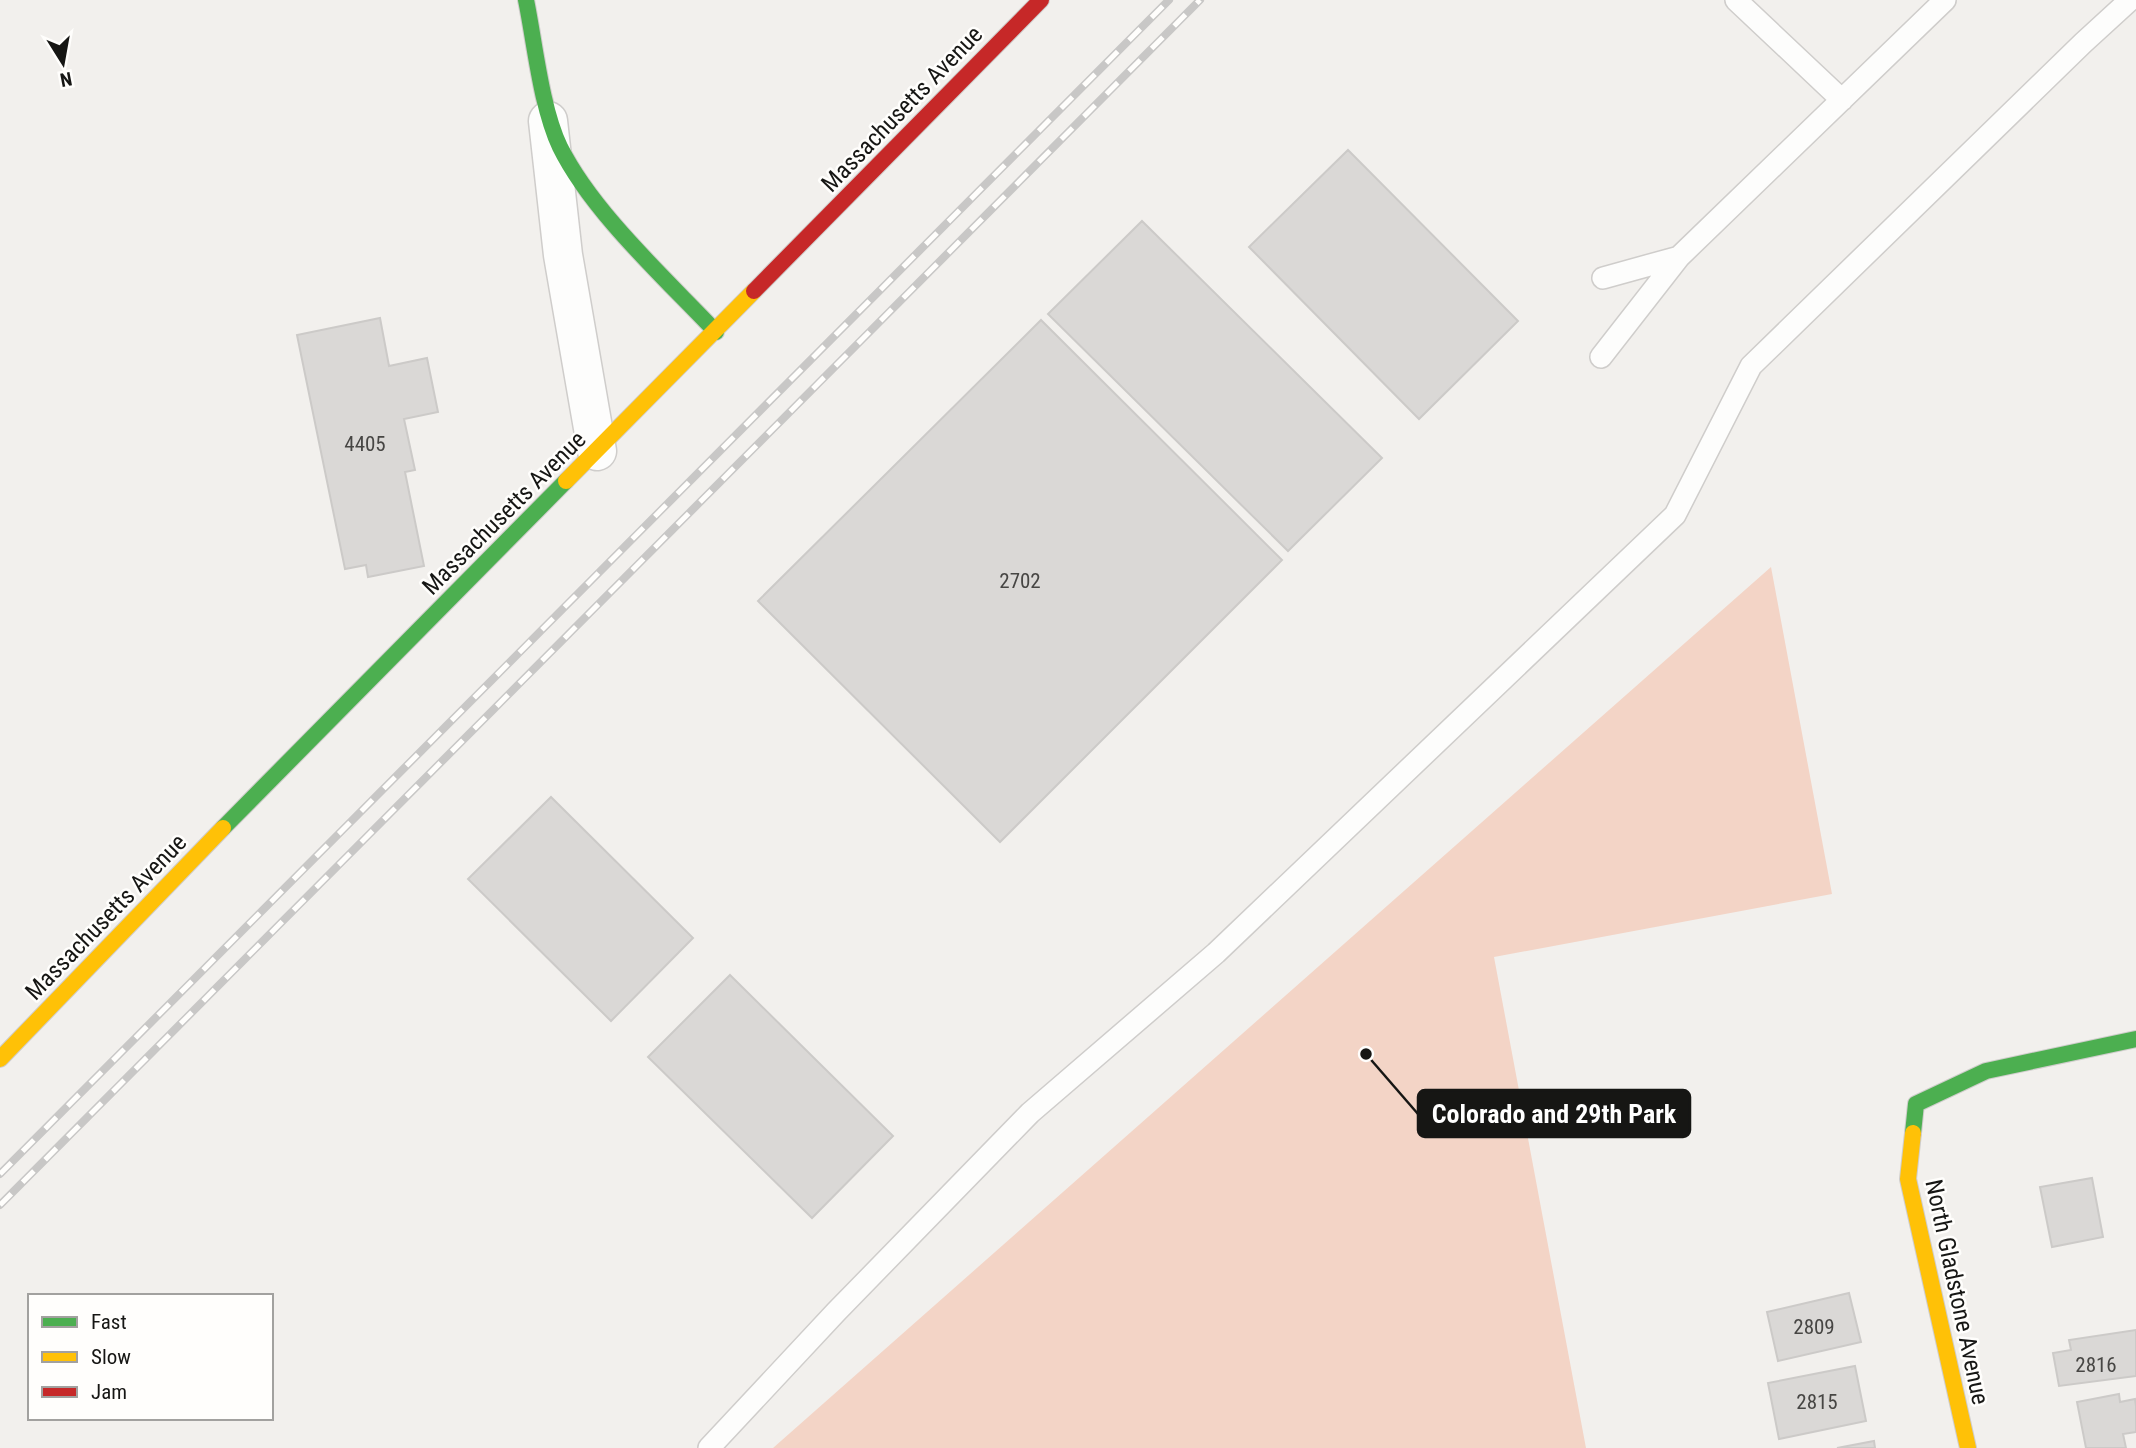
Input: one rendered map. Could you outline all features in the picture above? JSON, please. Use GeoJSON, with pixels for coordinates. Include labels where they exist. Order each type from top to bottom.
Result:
{"type":"FeatureCollection","features":[{"type":"Feature","properties":{"kind":"main road"},"geometry":{"type":"LineString","coordinates":[[526,0],[546,101],[561,146],[592,196],[716,332]]}},
{"type":"Feature","properties":{"kind":"main road","name":"Massachusetts Avenue"},"geometry":{"type":"LineString","coordinates":[[0,1059],[231,820],[1041,0]]}},
{"type":"Feature","properties":{"kind":"main road","name":"North Gladstone Avenue"},"geometry":{"type":"LineString","coordinates":[[1968,1448],[1908,1179],[1916,1104],[1986,1071],[2136,1039]]}},
{"type":"Feature","properties":{"kind":"street"},"geometry":{"type":"LineString","coordinates":[[546,101],[563,255],[597,451]]}},
{"type":"Feature","properties":{"kind":"lane"},"geometry":{"type":"LineString","coordinates":[[1736,0],[1842,100]]}},
{"type":"Feature","properties":{"kind":"lane"},"geometry":{"type":"LineString","coordinates":[[1601,357],[1679,257],[1945,0]]}},
{"type":"Feature","properties":{"kind":"lane"},"geometry":{"type":"LineString","coordinates":[[709,1448],[836,1312],[1030,1113],[1216,953],[1675,515],[1751,366],[2130,0]]}},
{"type":"Feature","properties":{"kind":"lane"},"geometry":{"type":"LineString","coordinates":[[1603,278],[1679,257]]}},
{"type":"Feature","properties":{"kind":"shaded area"},"geometry":{"type":"Polygon","coordinates":[[[1771,567],[1832,894],[1494,957],[1586,1448],[773,1448],[1771,567]]]}},
{"type":"Feature","properties":{"kind":"building"},"geometry":{"type":"Polygon","coordinates":[[[1348,150],[1518,321],[1419,419],[1249,247],[1348,150]]]}},
{"type":"Feature","properties":{"kind":"building"},"geometry":{"type":"Polygon","coordinates":[[[1142,221],[1382,458],[1288,551],[1048,314],[1142,221]]]}},
{"type":"Feature","properties":{"kind":"building"},"geometry":{"type":"Polygon","coordinates":[[[380,318],[389,366],[427,358],[438,412],[404,419],[415,470],[405,472],[424,566],[368,577],[366,565],[345,569],[297,335],[380,318]]]}},
{"type":"Feature","properties":{"kind":"building"},"geometry":{"type":"Polygon","coordinates":[[[1041,320],[1282,560],[1000,842],[758,601],[1041,320]]]}},
{"type":"Feature","properties":{"kind":"building"},"geometry":{"type":"Polygon","coordinates":[[[551,797],[693,938],[611,1021],[468,879],[551,797]]]}},
{"type":"Feature","properties":{"kind":"building"},"geometry":{"type":"Polygon","coordinates":[[[730,975],[893,1136],[812,1218],[648,1057],[730,975]]]}},
{"type":"Feature","properties":{"kind":"building"},"geometry":{"type":"Polygon","coordinates":[[[2092,1178],[2103,1237],[2052,1247],[2040,1187],[2092,1178]]]}},
{"type":"Feature","properties":{"kind":"building"},"geometry":{"type":"Polygon","coordinates":[[[1849,1293],[1861,1342],[1778,1361],[1767,1312],[1849,1293]]]}},
{"type":"Feature","properties":{"kind":"building"},"geometry":{"type":"Polygon","coordinates":[[[2136,1330],[2136,1376],[2059,1386],[2053,1353],[2071,1350],[2069,1340],[2136,1330]]]}},
{"type":"Feature","properties":{"kind":"building"},"geometry":{"type":"Polygon","coordinates":[[[1855,1366],[1866,1421],[1779,1439],[1768,1383],[1855,1366]]]}},
{"type":"Feature","properties":{"kind":"building"},"geometry":{"type":"Polygon","coordinates":[[[2119,1394],[2120,1402],[2135,1399],[2136,1432],[2123,1434],[2126,1448],[2086,1448],[2077,1402],[2119,1394]]]}},
{"type":"Feature","properties":{"kind":"building"},"geometry":{"type":"Polygon","coordinates":[[[1874,1441],[1875,1448],[1837,1448],[1874,1441]]]}},
{"type":"Feature","properties":{"kind":"railway"},"geometry":{"type":"LineString","coordinates":[[0,1174],[1169,0]]}},
{"type":"Feature","properties":{"kind":"railway"},"geometry":{"type":"LineString","coordinates":[[0,1205],[1200,0]]}},
{"type":"Feature","properties":{"kind":"traffic: fast"},"geometry":{"type":"LineString","coordinates":[[526,0],[539,75],[553,131],[560,147],[591,196],[610,220],[716,332]]}},
{"type":"Feature","properties":{"kind":"traffic: fast"},"geometry":{"type":"LineString","coordinates":[[223,828],[566,481]]}},
{"type":"Feature","properties":{"kind":"traffic: fast"},"geometry":{"type":"LineString","coordinates":[[1913,1133],[1916,1104],[1986,1071],[2136,1039]]}},
{"type":"Feature","properties":{"kind":"traffic: slow"},"geometry":{"type":"LineString","coordinates":[[566,481],[754,291]]}},
{"type":"Feature","properties":{"kind":"traffic: slow"},"geometry":{"type":"LineString","coordinates":[[0,1059],[223,828]]}},
{"type":"Feature","properties":{"kind":"traffic: slow"},"geometry":{"type":"LineString","coordinates":[[1913,1133],[1908,1179],[1968,1448]]}},
{"type":"Feature","properties":{"kind":"traffic: jam"},"geometry":{"type":"LineString","coordinates":[[754,291],[1041,0]]}},
{"type":"Feature","properties":{"kind":"place","name":"Colorado and 29th Park"},"geometry":{"type":"Point","coordinates":[1366,1054]}}]}
